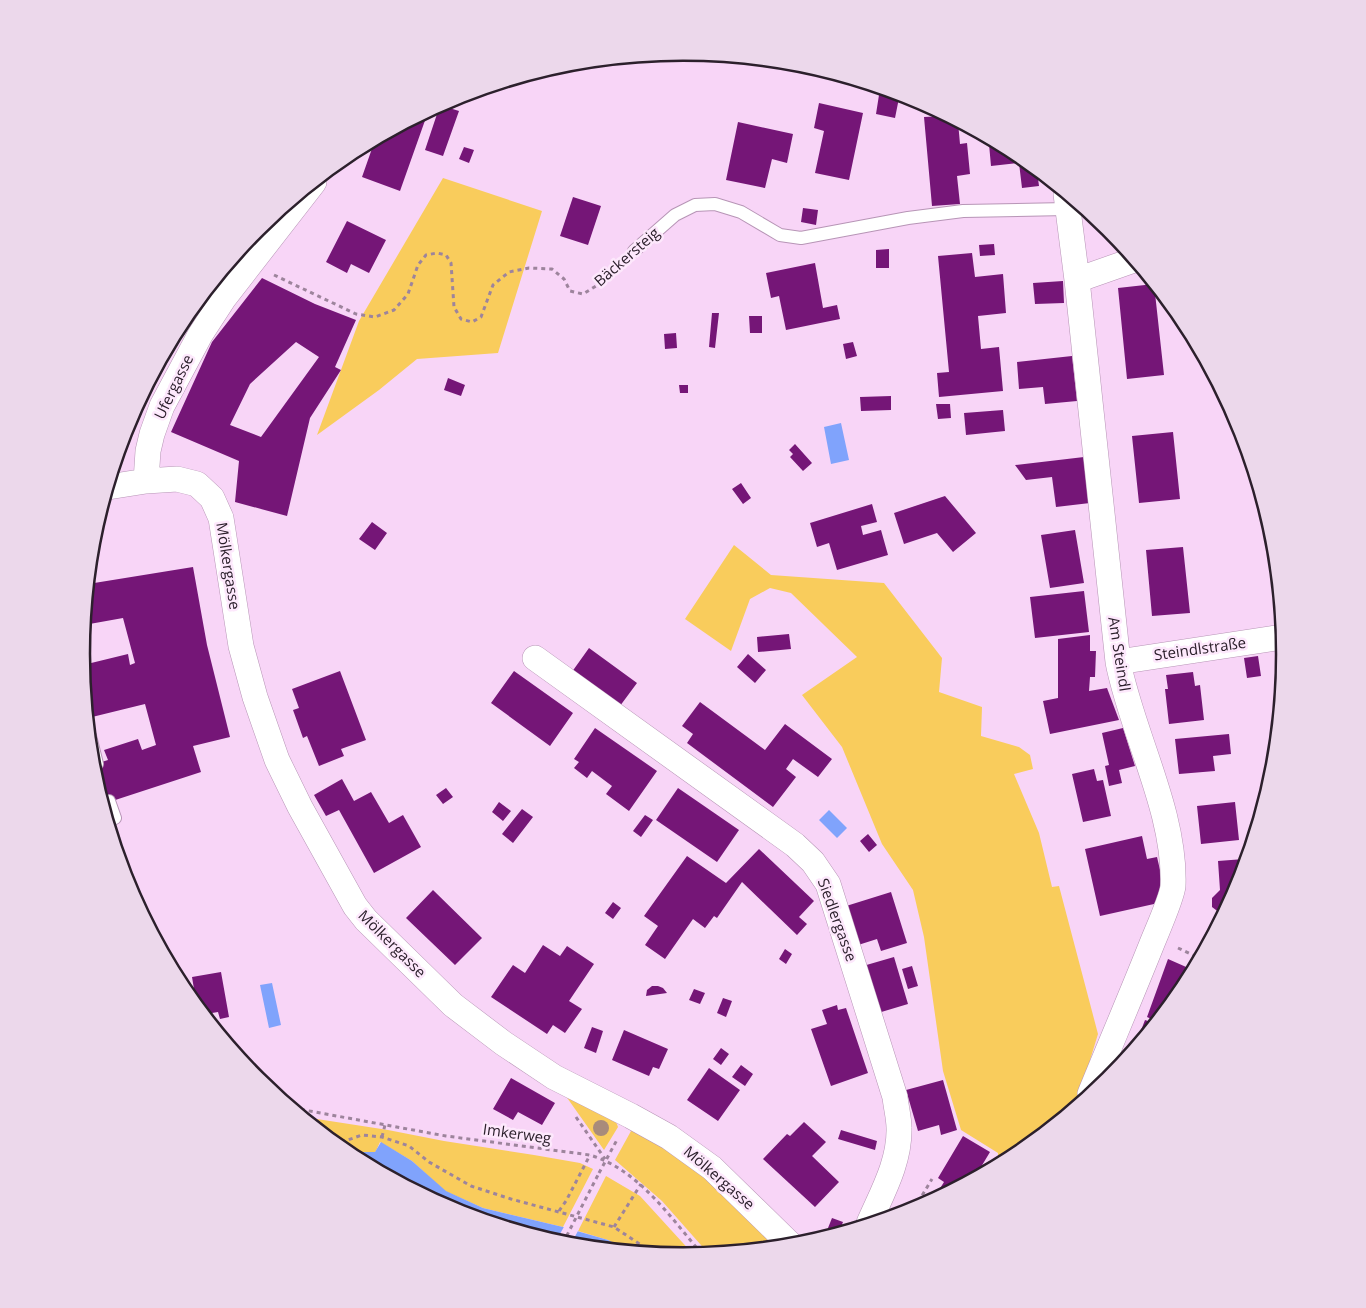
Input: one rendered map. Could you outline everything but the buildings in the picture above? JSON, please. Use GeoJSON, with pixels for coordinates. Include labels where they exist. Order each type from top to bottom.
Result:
{"type":"FeatureCollection","features":[{"type":"Feature","properties":{"kind":"street","name":"Am Steindl"},"geometry":{"type":"LineString","coordinates":[[1066,202],[1078,280],[1118,662],[1124,689],[1162,807],[1172,859],[1173,888],[1155,937],[1096,1078]]}},
{"type":"Feature","properties":{"kind":"street","name":"Ufergasse"},"geometry":{"type":"LineString","coordinates":[[146,481],[148,451],[162,406],[200,335],[251,263],[297,204]]}},
{"type":"Feature","properties":{"kind":"street"},"geometry":{"type":"LineString","coordinates":[[1078,280],[1128,262]]}},
{"type":"Feature","properties":{"kind":"street","name":"Mölkergasse"},"geometry":{"type":"LineString","coordinates":[[115,486],[177,479],[198,484],[212,498],[221,518],[241,646],[255,697],[277,760],[300,807],[355,906],[366,920],[454,1005],[503,1043],[554,1077],[632,1116],[669,1137],[712,1168],[784,1238]]}},
{"type":"Feature","properties":{"kind":"street","name":"Steindlstraße"},"geometry":{"type":"LineString","coordinates":[[1118,662],[1275,638]]}},
{"type":"Feature","properties":{"kind":"street","name":"Siedlergasse"},"geometry":{"type":"LineString","coordinates":[[535,658],[795,845],[814,862],[828,884],[895,1097],[899,1128],[897,1150],[892,1172],[872,1216]]}},
{"type":"Feature","properties":{"kind":"lane","name":"Bäckersteig"},"geometry":{"type":"LineString","coordinates":[[634,251],[675,215],[695,205],[716,204],[724,206],[741,212],[780,235],[801,238],[908,218],[1065,201]]}},
{"type":"Feature","properties":{"kind":"lane"},"geometry":{"type":"LineString","coordinates":[[109,802],[115,818]]}},
{"type":"Feature","properties":{"kind":"path","name":"Bäckersteig"},"geometry":{"type":"LineString","coordinates":[[251,263],[356,314],[375,317],[394,310],[408,294],[418,264],[426,255],[437,252],[446,255],[451,263],[454,307],[461,319],[472,322],[482,317],[493,285],[509,272],[529,268],[552,269],[564,279],[570,291],[583,294],[596,286],[634,251]]}},
{"type":"Feature","properties":{"kind":"path","name":"Imkerweg"},"geometry":{"type":"LineString","coordinates":[[305,1110],[446,1136],[590,1155],[606,1160],[641,1184],[695,1246]]}},
{"type":"Feature","properties":{"kind":"path"},"geometry":{"type":"LineString","coordinates":[[382,1137],[385,1125]]}},
{"type":"Feature","properties":{"kind":"path"},"geometry":{"type":"LineString","coordinates":[[345,1141],[362,1135],[382,1137],[410,1146],[430,1162],[471,1186],[614,1227],[641,1245]]}},
{"type":"Feature","properties":{"kind":"path"},"geometry":{"type":"LineString","coordinates":[[559,1211],[590,1155]]}},
{"type":"Feature","properties":{"kind":"path"},"geometry":{"type":"LineString","coordinates":[[567,1235],[606,1160]]}},
{"type":"Feature","properties":{"kind":"path"},"geometry":{"type":"LineString","coordinates":[[922,1197],[932,1179]]}},
{"type":"Feature","properties":{"kind":"path"},"geometry":{"type":"LineString","coordinates":[[614,1227],[641,1184]]}},
{"type":"Feature","properties":{"kind":"shaded area"},"geometry":{"type":"Polygon","coordinates":[[[443,178],[542,211],[498,353],[417,359],[379,390],[317,435],[359,321],[443,178]]]}},
{"type":"Feature","properties":{"kind":"shaded area"},"geometry":{"type":"Polygon","coordinates":[[[734,545],[771,575],[884,583],[942,658],[939,692],[982,707],[981,736],[1019,747],[1030,755],[1033,769],[1014,774],[1039,833],[1052,887],[1059,886],[1098,1034],[1079,1095],[1044,1124],[998,1155],[998,1153],[961,1130],[943,1071],[924,937],[913,890],[882,844],[842,747],[802,695],[857,657],[791,593],[770,588],[750,599],[731,651],[685,619],[734,545]]]}},
{"type":"Feature","properties":{"kind":"shaded area"},"geometry":{"type":"Polygon","coordinates":[[[563,1092],[615,1119],[618,1127],[604,1150],[563,1092]]]}},
{"type":"Feature","properties":{"kind":"shaded area"},"geometry":{"type":"Polygon","coordinates":[[[315,1119],[580,1163],[593,1169],[563,1227],[483,1208],[445,1191],[412,1161],[380,1142],[375,1153],[363,1152],[315,1119]]]}},
{"type":"Feature","properties":{"kind":"shaded area"},"geometry":{"type":"Polygon","coordinates":[[[640,1130],[695,1165],[776,1239],[702,1246],[662,1201],[615,1160],[631,1131],[640,1130]]]}},
{"type":"Feature","properties":{"kind":"shaded area"},"geometry":{"type":"Polygon","coordinates":[[[606,1176],[640,1196],[686,1247],[613,1243],[578,1231],[606,1176]]]}},
{"type":"Feature","properties":{"kind":"water"},"geometry":{"type":"Polygon","coordinates":[[[841,423],[849,460],[831,464],[824,427],[841,423]]]}},
{"type":"Feature","properties":{"kind":"water"},"geometry":{"type":"Polygon","coordinates":[[[829,810],[847,828],[837,838],[819,820],[829,810]]]}},
{"type":"Feature","properties":{"kind":"water"},"geometry":{"type":"Polygon","coordinates":[[[272,983],[281,1025],[269,1028],[260,985],[272,983]]]}},
{"type":"Feature","properties":{"kind":"water"},"geometry":{"type":"Polygon","coordinates":[[[381,1142],[412,1161],[446,1191],[483,1208],[563,1227],[613,1243],[530,1227],[456,1202],[421,1186],[362,1152],[375,1152],[381,1142]]]}},
{"type":"Feature","properties":{"kind":"pier"},"geometry":{"type":"Polygon","coordinates":[[[565,1225],[579,1229],[575,1236],[560,1234],[565,1225]]]}}]}
